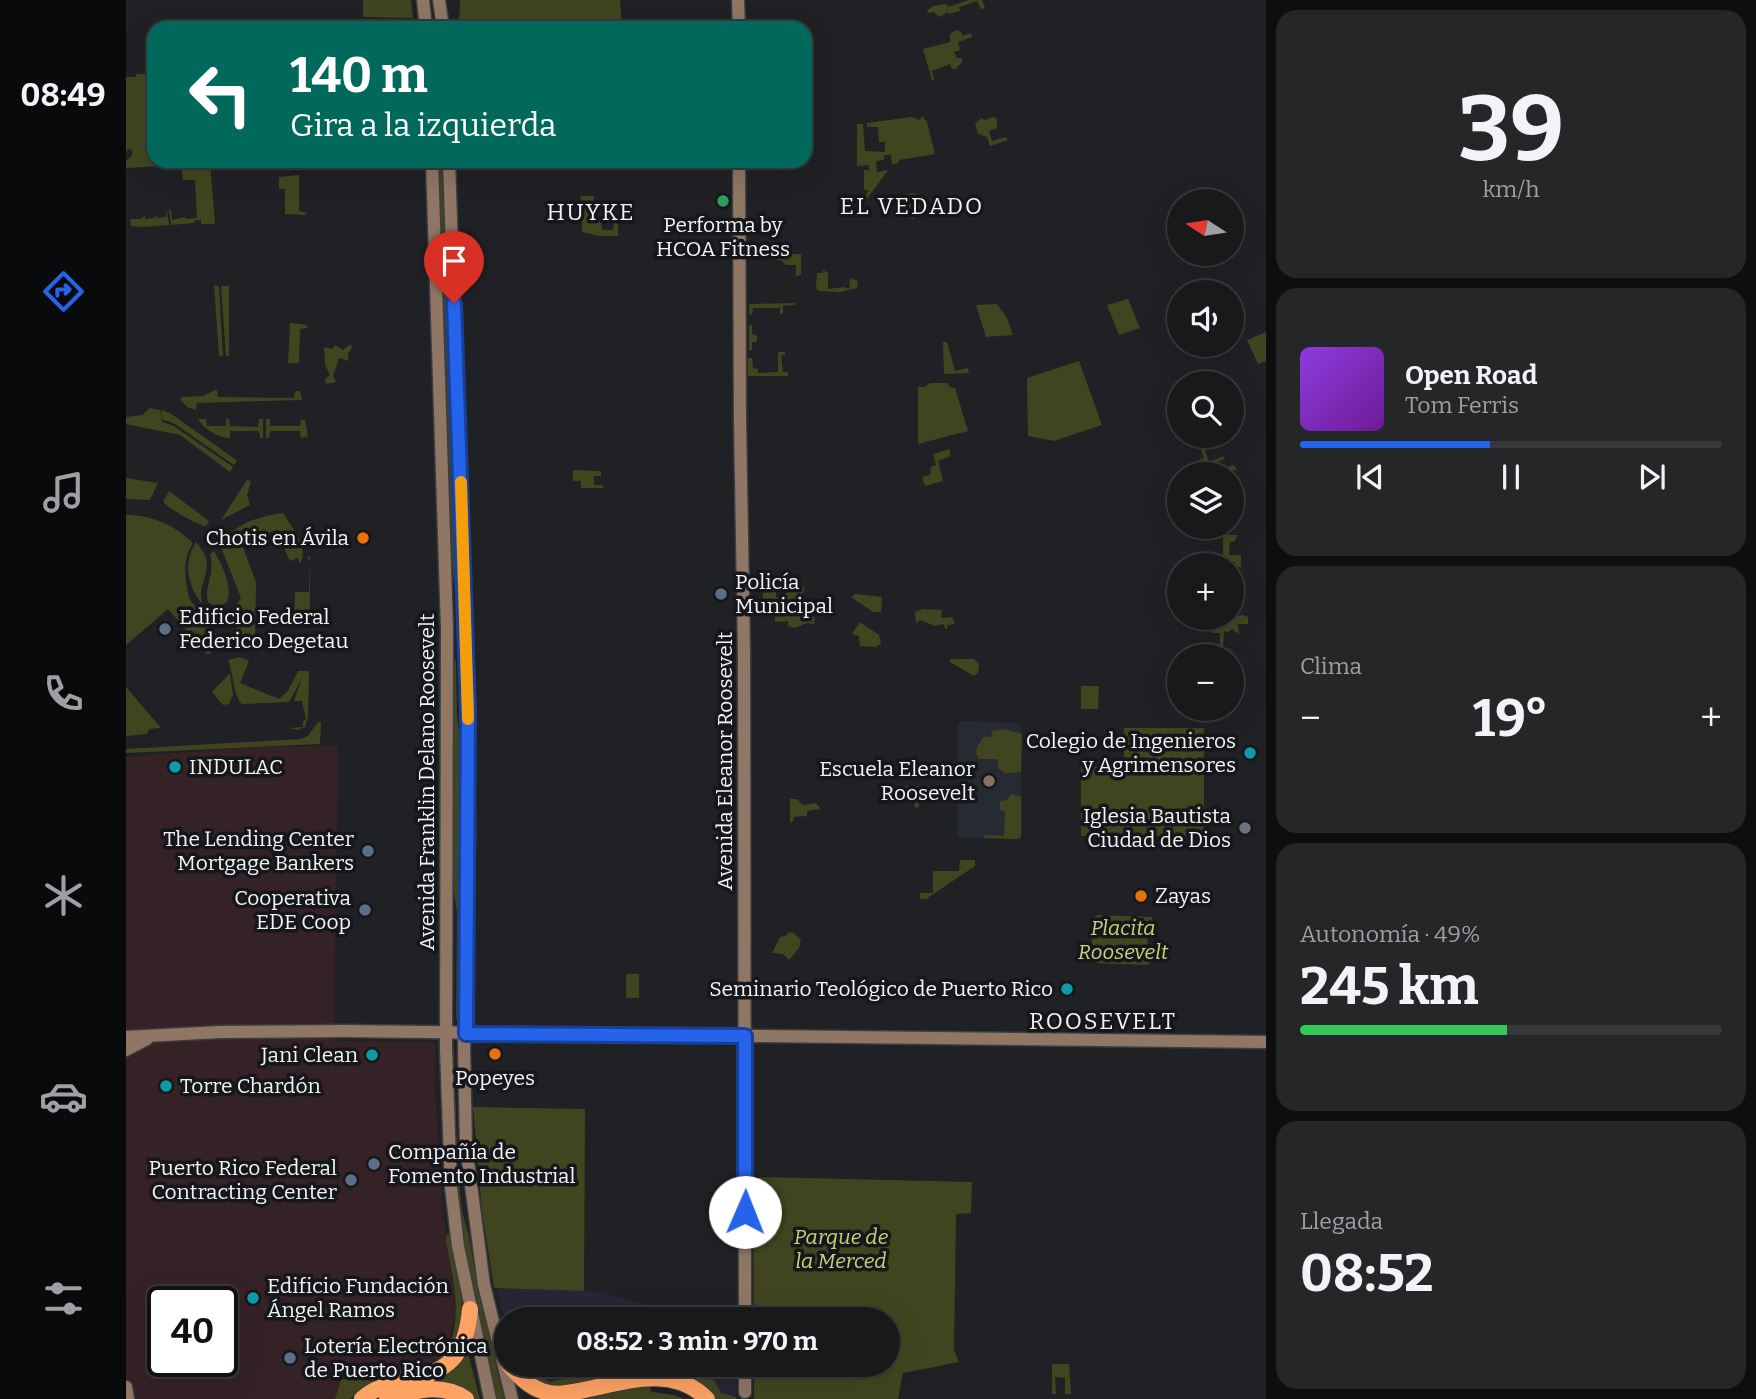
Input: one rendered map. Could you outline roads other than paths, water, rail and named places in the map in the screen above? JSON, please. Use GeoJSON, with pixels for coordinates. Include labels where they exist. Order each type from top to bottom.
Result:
{"type":"FeatureCollection","features":[{"type":"Feature","properties":{"kind":"highway"},"geometry":{"type":"LineString","coordinates":[[362,1399],[375,1390],[432,1374],[445,1367],[463,1343],[470,1309]]}},
{"type":"Feature","properties":{"kind":"highway"},"geometry":{"type":"LineString","coordinates":[[519,1377],[549,1394],[657,1377],[688,1384],[707,1399]]}},
{"type":"Feature","properties":{"kind":"highway"},"geometry":{"type":"LineString","coordinates":[[600,1399],[657,1387],[676,1390],[692,1399]]}},
{"type":"Feature","properties":{"kind":"highway"},"geometry":{"type":"LineString","coordinates":[[387,1399],[434,1389],[450,1391],[466,1399]]}},
{"type":"Feature","properties":{"kind":"main road"},"geometry":{"type":"LineString","coordinates":[[423,0],[425,21]]}},
{"type":"Feature","properties":{"kind":"main road"},"geometry":{"type":"LineString","coordinates":[[439,0],[442,21]]}},
{"type":"Feature","properties":{"kind":"main road"},"geometry":{"type":"LineString","coordinates":[[738,0],[738,21]]}},
{"type":"Feature","properties":{"kind":"main road","name":"Avenida Franklin Delano Roosevelt"},"geometry":{"type":"LineString","coordinates":[[432,168],[447,645],[447,1034],[451,1187],[458,1247],[490,1399]]}},
{"type":"Feature","properties":{"kind":"main road","name":"Avenida Franklin Delano Roosevelt"},"geometry":{"type":"LineString","coordinates":[[449,168],[468,701],[464,1104],[470,1192],[484,1285],[494,1321]]}},
{"type":"Feature","properties":{"kind":"main road","name":"Avenida Eleanor Roosevelt"},"geometry":{"type":"LineString","coordinates":[[739,168],[745,1307]]}},
{"type":"Feature","properties":{"kind":"main road"},"geometry":{"type":"LineString","coordinates":[[126,1037],[344,1031],[1266,1042]]}},
{"type":"Feature","properties":{"kind":"main road"},"geometry":{"type":"LineString","coordinates":[[126,1050],[161,1035]]}},
{"type":"Feature","properties":{"kind":"main road","name":"Avenida Franklin Delano Roosevelt"},"geometry":{"type":"LineString","coordinates":[[508,1377],[512,1399]]}},
{"type":"Feature","properties":{"kind":"main road"},"geometry":{"type":"LineString","coordinates":[[745,1377],[745,1392]]}},
{"type":"Feature","properties":{"kind":"main road"},"geometry":{"type":"LineString","coordinates":[[126,1387],[128,1399]]}},
{"type":"Feature","properties":{"kind":"place","name":"Performa by HCOA Fitness"},"geometry":{"type":"Point","coordinates":[723,201]}},
{"type":"Feature","properties":{"kind":"place","name":"Chotis en Ávila"},"geometry":{"type":"Point","coordinates":[363,538]}},
{"type":"Feature","properties":{"kind":"place","name":"Policía Municipal"},"geometry":{"type":"Point","coordinates":[721,594]}},
{"type":"Feature","properties":{"kind":"place","name":"Edificio Federal Federico Degetau"},"geometry":{"type":"Point","coordinates":[165,629]}},
{"type":"Feature","properties":{"kind":"place","name":"Colegio de Ingenieros y Agrimensores"},"geometry":{"type":"Point","coordinates":[1250,753]}},
{"type":"Feature","properties":{"kind":"place","name":"INDULAC"},"geometry":{"type":"Point","coordinates":[175,767]}},
{"type":"Feature","properties":{"kind":"place","name":"Escuela Eleanor Roosevelt"},"geometry":{"type":"Point","coordinates":[989,781]}},
{"type":"Feature","properties":{"kind":"place","name":"Iglesia Bautista Ciudad de Dios"},"geometry":{"type":"Point","coordinates":[1245,828]}},
{"type":"Feature","properties":{"kind":"place","name":"The Lending Center Mortgage Bankers"},"geometry":{"type":"Point","coordinates":[368,851]}},
{"type":"Feature","properties":{"kind":"place","name":"Zayas"},"geometry":{"type":"Point","coordinates":[1141,896]}},
{"type":"Feature","properties":{"kind":"place","name":"Cooperativa EDE Coop"},"geometry":{"type":"Point","coordinates":[365,910]}},
{"type":"Feature","properties":{"kind":"place","name":"Seminario Teológico de Puerto Rico"},"geometry":{"type":"Point","coordinates":[1067,989]}},
{"type":"Feature","properties":{"kind":"place","name":"Popeyes"},"geometry":{"type":"Point","coordinates":[495,1054]}},
{"type":"Feature","properties":{"kind":"place","name":"Jani Clean"},"geometry":{"type":"Point","coordinates":[372,1055]}},
{"type":"Feature","properties":{"kind":"place","name":"Torre Chardón"},"geometry":{"type":"Point","coordinates":[166,1086]}},
{"type":"Feature","properties":{"kind":"place","name":"Compañía de Fomento Industrial"},"geometry":{"type":"Point","coordinates":[374,1164]}},
{"type":"Feature","properties":{"kind":"place","name":"Puerto Rico Federal Contracting Center"},"geometry":{"type":"Point","coordinates":[351,1180]}},
{"type":"Feature","properties":{"kind":"place","name":"Edificio Fundación Ángel Ramos"},"geometry":{"type":"Point","coordinates":[253,1298]}},
{"type":"Feature","properties":{"kind":"place","name":"Lotería Electrónica de Puerto Rico"},"geometry":{"type":"Point","coordinates":[290,1358]}},
{"type":"Feature","properties":{"kind":"district","name":"EL VEDADO"},"geometry":{"type":"Point","coordinates":[912,206]}},
{"type":"Feature","properties":{"kind":"district","name":"HUYKE"},"geometry":{"type":"Point","coordinates":[591,212]}},
{"type":"Feature","properties":{"kind":"district","name":"ROOSEVELT"},"geometry":{"type":"Point","coordinates":[1103,1021]}},
{"type":"Feature","properties":{"kind":"park label","name":"Placita Roosevelt"},"geometry":{"type":"Point","coordinates":[1123,940]}},
{"type":"Feature","properties":{"kind":"park label","name":"Parque de la Merced"},"geometry":{"type":"Point","coordinates":[841,1249]}}]}
